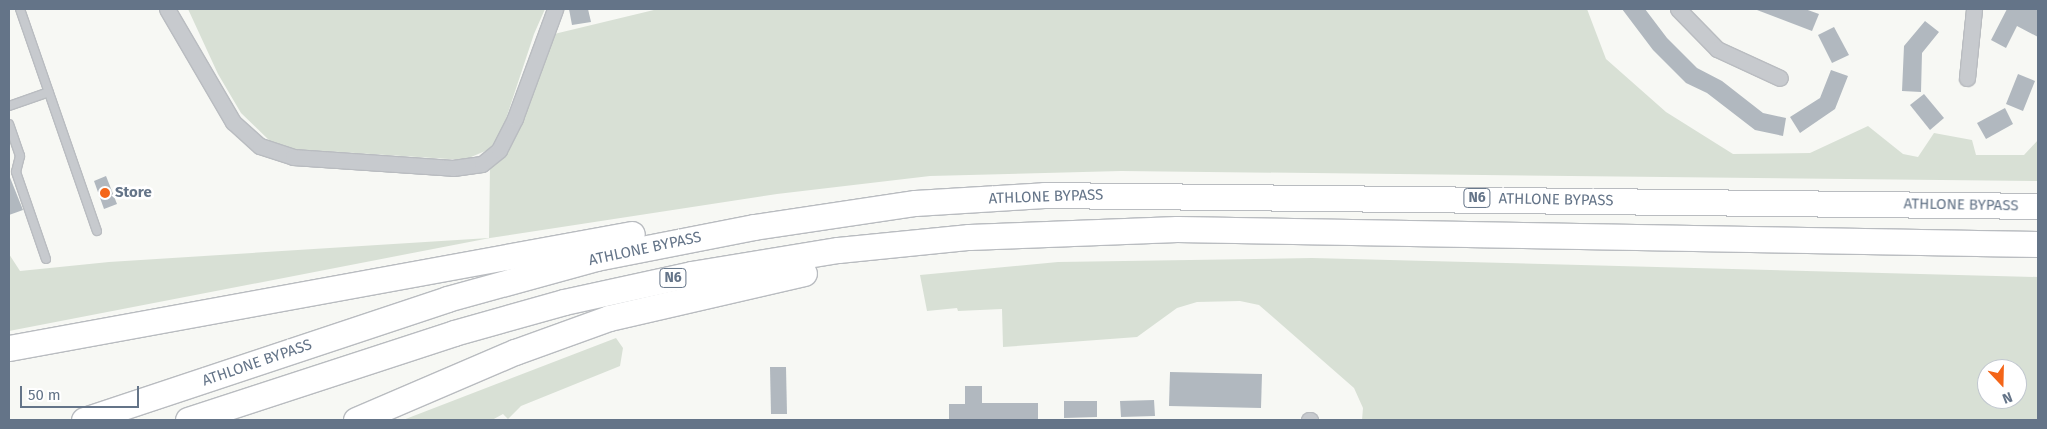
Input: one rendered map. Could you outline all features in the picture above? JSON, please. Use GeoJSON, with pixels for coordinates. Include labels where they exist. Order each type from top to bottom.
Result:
{"type":"FeatureCollection","features":[{"type":"Feature","properties":{"kind":"highway","name":"ATHLONE BYPASS"},"geometry":{"type":"LineString","coordinates":[[84,420],[446,300],[596,258],[754,227],[915,204],[1054,195],[2038,206]]}},
{"type":"Feature","properties":{"kind":"highway","name":"N6"},"geometry":{"type":"LineString","coordinates":[[9,348],[707,221],[839,204],[915,204]]}},
{"type":"Feature","properties":{"kind":"highway","name":"N6"},"geometry":{"type":"LineString","coordinates":[[188,420],[454,333],[564,302],[691,274],[838,250],[969,237],[1177,230],[2038,244]]}},
{"type":"Feature","properties":{"kind":"highway","name":"N6"},"geometry":{"type":"LineString","coordinates":[[356,420],[515,352],[609,318],[781,277],[913,255],[1177,230]]}},
{"type":"Feature","properties":{"kind":"street"},"geometry":{"type":"LineString","coordinates":[[167,9],[233,122],[254,143],[293,157],[453,168],[482,164],[499,150],[515,118],[555,9]]}},
{"type":"Feature","properties":{"kind":"street"},"geometry":{"type":"LineString","coordinates":[[1678,9],[1716,49],[1780,78]]}},
{"type":"Feature","properties":{"kind":"street"},"geometry":{"type":"LineString","coordinates":[[1968,78],[1974,9]]}},
{"type":"Feature","properties":{"kind":"lane"},"geometry":{"type":"LineString","coordinates":[[20,9],[98,231]]}},
{"type":"Feature","properties":{"kind":"lane"},"geometry":{"type":"LineString","coordinates":[[9,106],[49,92]]}},
{"type":"Feature","properties":{"kind":"lane"},"geometry":{"type":"LineString","coordinates":[[9,124],[20,156],[16,172],[46,260]]}},
{"type":"Feature","properties":{"kind":"shaded area"},"geometry":{"type":"Polygon","coordinates":[[[188,9],[545,9],[534,34],[501,134],[490,149],[464,160],[293,149],[272,143],[241,113],[218,74],[188,9]]]}},
{"type":"Feature","properties":{"kind":"shaded area"},"geometry":{"type":"Polygon","coordinates":[[[658,9],[1587,9],[1606,59],[1666,112],[1733,154],[1810,153],[1868,126],[1903,154],[1918,157],[1934,133],[1972,140],[1976,155],[2024,155],[2038,140],[2038,181],[1121,171],[930,176],[777,194],[490,238],[9,331],[9,254],[20,271],[109,262],[489,238],[490,166],[513,138],[530,104],[550,35],[658,9]]]}},
{"type":"Feature","properties":{"kind":"shaded area"},"geometry":{"type":"Polygon","coordinates":[[[1312,258],[2038,277],[2038,420],[1362,420],[1363,408],[1354,388],[1259,305],[1240,301],[1197,302],[1177,308],[1137,337],[1003,347],[1002,309],[958,311],[957,308],[927,311],[920,275],[1058,262],[1312,258]]]}},
{"type":"Feature","properties":{"kind":"shaded area"},"geometry":{"type":"Polygon","coordinates":[[[616,338],[623,348],[620,366],[521,406],[508,419],[503,414],[492,420],[403,420],[616,338]]]}},
{"type":"Feature","properties":{"kind":"building"},"geometry":{"type":"Polygon","coordinates":[[[569,9],[588,9],[591,22],[572,25],[569,9]]]}},
{"type":"Feature","properties":{"kind":"building"},"geometry":{"type":"Polygon","coordinates":[[[1622,9],[1645,9],[1667,38],[1697,68],[1722,81],[1763,113],[1786,118],[1783,136],[1755,130],[1707,93],[1686,83],[1653,50],[1622,9]]]}},
{"type":"Feature","properties":{"kind":"building"},"geometry":{"type":"Polygon","coordinates":[[[1805,9],[1819,14],[1812,31],[1757,10],[1805,9]]]}},
{"type":"Feature","properties":{"kind":"building"},"geometry":{"type":"Polygon","coordinates":[[[2007,9],[2038,9],[2038,37],[2017,26],[2006,48],[1991,40],[2007,9]]]}},
{"type":"Feature","properties":{"kind":"building"},"geometry":{"type":"Polygon","coordinates":[[[1925,21],[1939,32],[1922,53],[1921,92],[1902,91],[1904,46],[1925,21]]]}},
{"type":"Feature","properties":{"kind":"building"},"geometry":{"type":"Polygon","coordinates":[[[1834,27],[1849,55],[1832,63],[1818,35],[1834,27]]]}},
{"type":"Feature","properties":{"kind":"building"},"geometry":{"type":"Polygon","coordinates":[[[1831,70],[1848,76],[1835,109],[1800,133],[1790,117],[1820,98],[1831,70]]]}},
{"type":"Feature","properties":{"kind":"building"},"geometry":{"type":"Polygon","coordinates":[[[2018,74],[2035,81],[2023,111],[2006,104],[2018,74]]]}},
{"type":"Feature","properties":{"kind":"building"},"geometry":{"type":"Polygon","coordinates":[[[1924,94],[1944,118],[1930,130],[1910,105],[1924,94]]]}},
{"type":"Feature","properties":{"kind":"building"},"geometry":{"type":"Polygon","coordinates":[[[2005,108],[2013,124],[1986,139],[1977,123],[2005,108]]]}},
{"type":"Feature","properties":{"kind":"building"},"geometry":{"type":"Polygon","coordinates":[[[9,175],[23,210],[9,215],[9,175]]]}},
{"type":"Feature","properties":{"kind":"building","name":"Store"},"geometry":{"type":"Polygon","coordinates":[[[106,176],[117,204],[104,209],[94,181],[106,176]]]}},
{"type":"Feature","properties":{"kind":"building"},"geometry":{"type":"Polygon","coordinates":[[[770,367],[786,367],[787,414],[771,414],[770,367]]]}},
{"type":"Feature","properties":{"kind":"building"},"geometry":{"type":"Polygon","coordinates":[[[1170,372],[1262,374],[1261,408],[1169,406],[1170,372]]]}},
{"type":"Feature","properties":{"kind":"building"},"geometry":{"type":"Polygon","coordinates":[[[965,386],[982,386],[982,403],[1038,403],[1038,419],[949,420],[949,404],[965,404],[965,386]]]}},
{"type":"Feature","properties":{"kind":"building"},"geometry":{"type":"Polygon","coordinates":[[[1154,400],[1155,416],[1121,417],[1120,401],[1154,400]]]}},
{"type":"Feature","properties":{"kind":"building"},"geometry":{"type":"Polygon","coordinates":[[[1064,401],[1097,401],[1097,417],[1064,418],[1064,401]]]}},
{"type":"Feature","properties":{"kind":"place","name":"Store"},"geometry":{"type":"Point","coordinates":[105,193]}}]}
